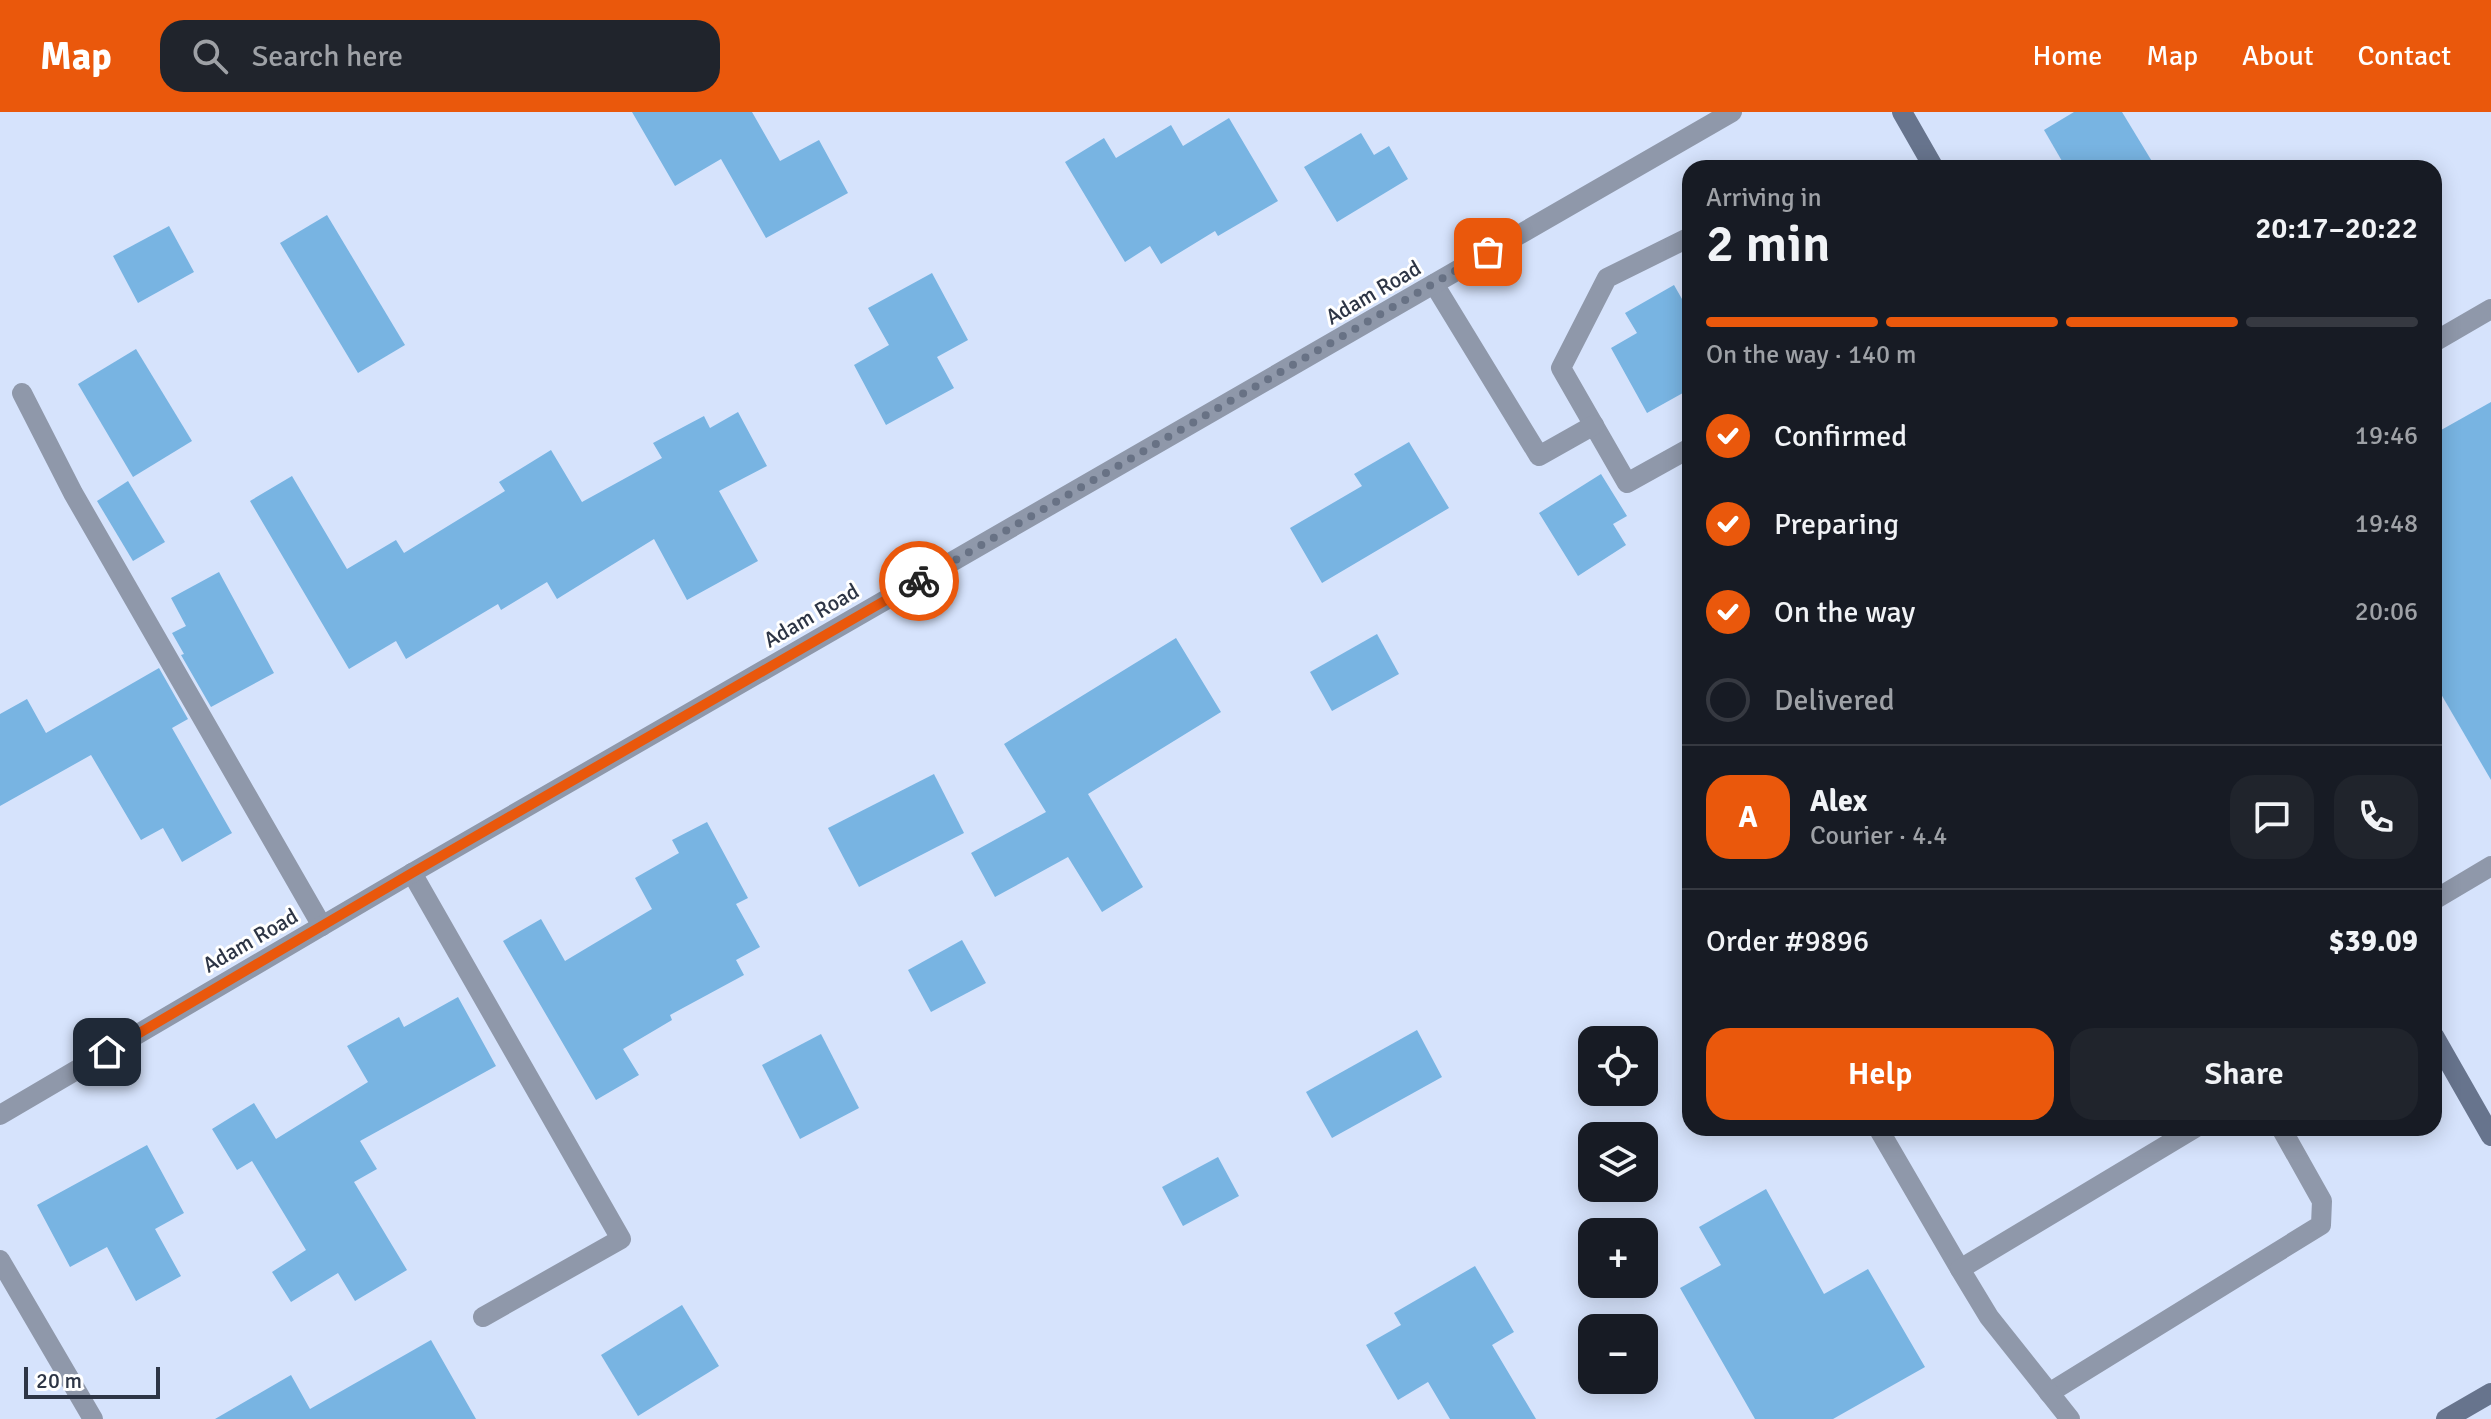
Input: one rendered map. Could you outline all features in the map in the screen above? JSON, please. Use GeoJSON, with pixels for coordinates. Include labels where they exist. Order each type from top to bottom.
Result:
{"type":"FeatureCollection","features":[{"type":"Feature","properties":{"kind":"street","name":"Adam Road"},"geometry":{"type":"LineString","coordinates":[[0,1115],[412,873],[1732,112]]}},
{"type":"Feature","properties":{"kind":"street"},"geometry":{"type":"LineString","coordinates":[[1902,112],[1929,160]]}},
{"type":"Feature","properties":{"kind":"street"},"geometry":{"type":"LineString","coordinates":[[1682,241],[1607,278],[1561,368],[1627,483],[1682,452]]}},
{"type":"Feature","properties":{"kind":"street"},"geometry":{"type":"LineString","coordinates":[[1434,284],[1539,456],[1594,425]]}},
{"type":"Feature","properties":{"kind":"street"},"geometry":{"type":"LineString","coordinates":[[2442,337],[2491,309]]}},
{"type":"Feature","properties":{"kind":"street"},"geometry":{"type":"LineString","coordinates":[[22,393],[73,493],[322,926]]}},
{"type":"Feature","properties":{"kind":"street"},"geometry":{"type":"LineString","coordinates":[[2442,895],[2491,866]]}},
{"type":"Feature","properties":{"kind":"street"},"geometry":{"type":"LineString","coordinates":[[412,873],[621,1239],[483,1317]]}},
{"type":"Feature","properties":{"kind":"street"},"geometry":{"type":"LineString","coordinates":[[2442,1050],[2491,1136]]}},
{"type":"Feature","properties":{"kind":"street"},"geometry":{"type":"LineString","coordinates":[[1883,1136],[1989,1317],[2070,1419]]}},
{"type":"Feature","properties":{"kind":"street"},"geometry":{"type":"LineString","coordinates":[[1960,1269],[2182,1136]]}},
{"type":"Feature","properties":{"kind":"street"},"geometry":{"type":"LineString","coordinates":[[2049,1393],[2321,1225],[2322,1201],[2285,1136]]}},
{"type":"Feature","properties":{"kind":"street"},"geometry":{"type":"LineString","coordinates":[[0,1260],[93,1419]]}},
{"type":"Feature","properties":{"kind":"street"},"geometry":{"type":"LineString","coordinates":[[2446,1419],[2491,1393]]}},
{"type":"Feature","properties":{"kind":"building"},"geometry":{"type":"Polygon","coordinates":[[[632,112],[752,112],[780,161],[819,140],[848,193],[766,238],[721,159],[675,186],[632,112]]]}},
{"type":"Feature","properties":{"kind":"building"},"geometry":{"type":"Polygon","coordinates":[[[2074,112],[2122,112],[2151,160],[2061,160],[2044,130],[2074,112]]]}},
{"type":"Feature","properties":{"kind":"building"},"geometry":{"type":"Polygon","coordinates":[[[1229,118],[1278,201],[1218,236],[1215,231],[1161,264],[1150,246],[1125,262],[1065,162],[1104,138],[1116,158],[1171,125],[1183,146],[1229,118]]]}},
{"type":"Feature","properties":{"kind":"building"},"geometry":{"type":"Polygon","coordinates":[[[1361,133],[1374,155],[1389,146],[1408,179],[1337,222],[1304,167],[1361,133]]]}},
{"type":"Feature","properties":{"kind":"building"},"geometry":{"type":"Polygon","coordinates":[[[327,215],[405,345],[358,373],[280,243],[327,215]]]}},
{"type":"Feature","properties":{"kind":"building"},"geometry":{"type":"Polygon","coordinates":[[[169,226],[194,272],[138,303],[113,256],[169,226]]]}},
{"type":"Feature","properties":{"kind":"building"},"geometry":{"type":"Polygon","coordinates":[[[932,273],[968,340],[937,357],[954,388],[886,425],[854,365],[889,345],[868,308],[932,273]]]}},
{"type":"Feature","properties":{"kind":"building"},"geometry":{"type":"Polygon","coordinates":[[[1674,285],[1682,299],[1682,393],[1647,413],[1611,348],[1637,333],[1625,313],[1674,285]]]}},
{"type":"Feature","properties":{"kind":"building"},"geometry":{"type":"Polygon","coordinates":[[[136,349],[192,441],[133,477],[78,384],[136,349]]]}},
{"type":"Feature","properties":{"kind":"building"},"geometry":{"type":"Polygon","coordinates":[[[2491,402],[2491,780],[2442,696],[2442,430],[2491,402]]]}},
{"type":"Feature","properties":{"kind":"building"},"geometry":{"type":"Polygon","coordinates":[[[738,412],[767,466],[719,491],[758,561],[687,600],[654,539],[557,599],[547,582],[501,610],[498,604],[406,659],[396,641],[349,669],[250,501],[292,476],[347,569],[396,540],[404,553],[505,491],[499,482],[551,450],[582,502],[662,458],[653,443],[704,416],[710,428],[738,412]]]}},
{"type":"Feature","properties":{"kind":"building"},"geometry":{"type":"Polygon","coordinates":[[[1409,442],[1449,508],[1322,583],[1290,528],[1362,486],[1354,474],[1409,442]]]}},
{"type":"Feature","properties":{"kind":"building"},"geometry":{"type":"Polygon","coordinates":[[[1601,474],[1627,516],[1613,524],[1626,545],[1578,576],[1539,513],[1601,474]]]}},
{"type":"Feature","properties":{"kind":"building"},"geometry":{"type":"Polygon","coordinates":[[[128,481],[165,542],[133,561],[97,501],[128,481]]]}},
{"type":"Feature","properties":{"kind":"building"},"geometry":{"type":"Polygon","coordinates":[[[219,572],[274,673],[211,707],[172,633],[186,626],[171,598],[219,572]]]}},
{"type":"Feature","properties":{"kind":"building"},"geometry":{"type":"Polygon","coordinates":[[[1377,634],[1399,674],[1332,711],[1310,672],[1377,634]]]}},
{"type":"Feature","properties":{"kind":"building"},"geometry":{"type":"Polygon","coordinates":[[[1176,638],[1221,712],[1088,794],[1143,887],[1102,912],[1068,857],[995,897],[971,853],[1046,812],[1004,744],[1176,638]]]}},
{"type":"Feature","properties":{"kind":"building"},"geometry":{"type":"Polygon","coordinates":[[[159,668],[188,719],[172,728],[232,833],[182,862],[163,828],[141,840],[91,755],[0,806],[0,714],[27,699],[46,733],[159,668]]]}},
{"type":"Feature","properties":{"kind":"building"},"geometry":{"type":"Polygon","coordinates":[[[934,774],[964,833],[859,887],[828,828],[934,774]]]}},
{"type":"Feature","properties":{"kind":"building"},"geometry":{"type":"Polygon","coordinates":[[[707,822],[748,898],[736,904],[760,947],[736,960],[744,975],[670,1015],[672,1020],[623,1049],[639,1075],[596,1100],[503,941],[541,919],[565,961],[652,909],[635,878],[679,853],[672,840],[707,822]]]}},
{"type":"Feature","properties":{"kind":"building"},"geometry":{"type":"Polygon","coordinates":[[[962,940],[986,983],[931,1012],[908,970],[962,940]]]}},
{"type":"Feature","properties":{"kind":"building"},"geometry":{"type":"Polygon","coordinates":[[[458,997],[496,1066],[360,1141],[377,1169],[354,1182],[407,1270],[355,1301],[338,1273],[291,1302],[272,1272],[306,1250],[252,1161],[237,1170],[212,1129],[254,1103],[276,1139],[368,1082],[347,1046],[399,1017],[404,1027],[458,997]]]}},
{"type":"Feature","properties":{"kind":"building"},"geometry":{"type":"Polygon","coordinates":[[[1417,1030],[1442,1077],[1332,1138],[1306,1092],[1417,1030]]]}},
{"type":"Feature","properties":{"kind":"building"},"geometry":{"type":"Polygon","coordinates":[[[821,1034],[859,1108],[800,1139],[762,1065],[821,1034]]]}},
{"type":"Feature","properties":{"kind":"building"},"geometry":{"type":"Polygon","coordinates":[[[147,1145],[184,1213],[155,1229],[181,1276],[136,1301],[107,1247],[70,1267],[37,1205],[147,1145]]]}},
{"type":"Feature","properties":{"kind":"building"},"geometry":{"type":"Polygon","coordinates":[[[1218,1157],[1239,1196],[1183,1226],[1162,1187],[1218,1157]]]}},
{"type":"Feature","properties":{"kind":"building"},"geometry":{"type":"Polygon","coordinates":[[[1766,1189],[1824,1294],[1868,1269],[1925,1367],[1833,1419],[1755,1419],[1680,1288],[1721,1265],[1699,1227],[1766,1189]]]}},
{"type":"Feature","properties":{"kind":"building"},"geometry":{"type":"Polygon","coordinates":[[[1475,1266],[1514,1332],[1492,1345],[1536,1419],[1450,1419],[1428,1382],[1398,1400],[1366,1345],[1401,1325],[1394,1313],[1475,1266]]]}},
{"type":"Feature","properties":{"kind":"building"},"geometry":{"type":"Polygon","coordinates":[[[682,1305],[719,1366],[638,1416],[601,1355],[682,1305]]]}},
{"type":"Feature","properties":{"kind":"building"},"geometry":{"type":"Polygon","coordinates":[[[431,1340],[476,1419],[215,1419],[291,1375],[310,1409],[431,1340]]]}},
{"type":"Feature","properties":{"kind":"way so far"},"geometry":{"type":"LineString","coordinates":[[919,581],[1488,252]]}},
{"type":"Feature","properties":{"kind":"route"},"geometry":{"type":"LineString","coordinates":[[107,1052],[919,581]]}}]}
